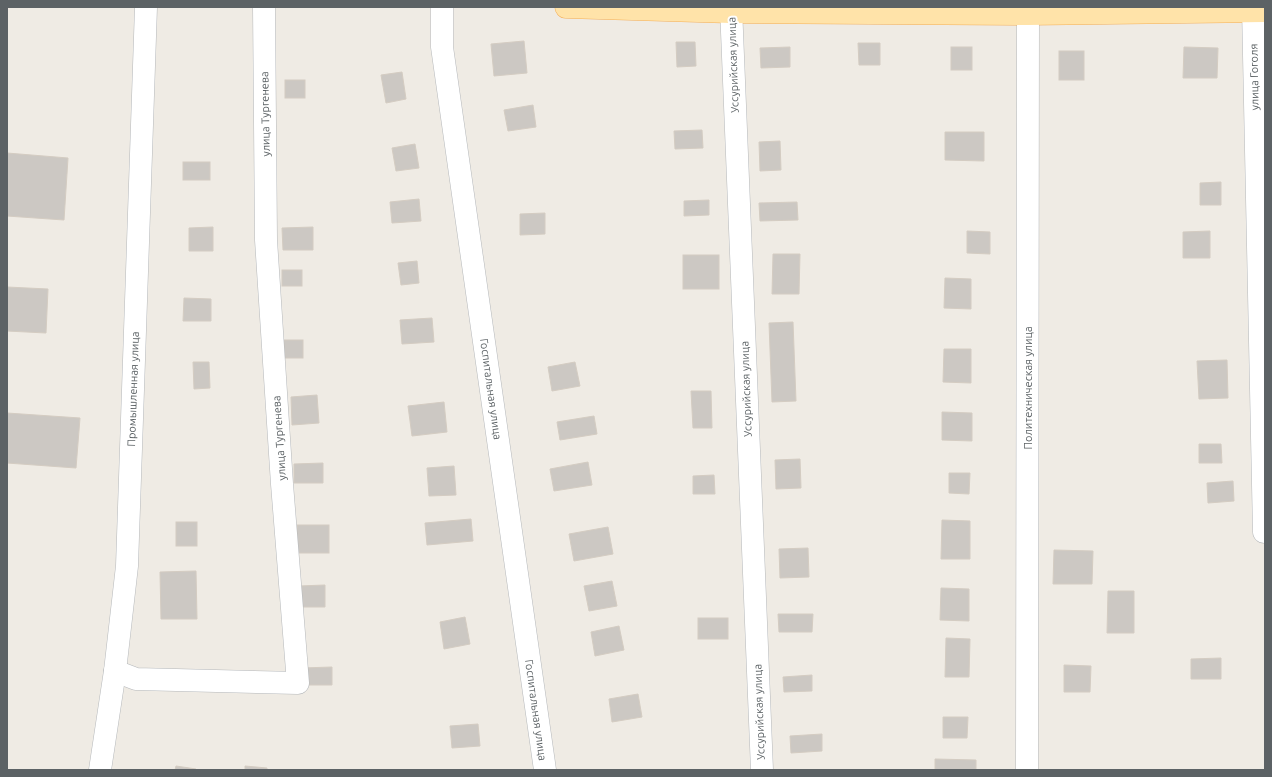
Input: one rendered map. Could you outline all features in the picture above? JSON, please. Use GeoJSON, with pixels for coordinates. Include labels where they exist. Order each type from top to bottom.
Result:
{"type":"FeatureCollection","features":[{"type":"Feature","properties":{"kind":"main road"},"geometry":{"type":"LineString","coordinates":[[566,7],[731,10],[1257,10]]}},
{"type":"Feature","properties":{"kind":"street","name":"Промышленная улица"},"geometry":{"type":"LineString","coordinates":[[100,770],[115,671],[127,566],[146,7]]}},
{"type":"Feature","properties":{"kind":"street","name":"улица Тургенева"},"geometry":{"type":"LineString","coordinates":[[115,671],[136,679],[298,683],[282,484],[266,240],[264,7]]}},
{"type":"Feature","properties":{"kind":"street","name":"Госпитальная улица"},"geometry":{"type":"LineString","coordinates":[[442,7],[442,47],[545,770]]}},
{"type":"Feature","properties":{"kind":"street","name":"Уссурийская улица"},"geometry":{"type":"LineString","coordinates":[[731,10],[762,770]]}},
{"type":"Feature","properties":{"kind":"street","name":"улица Гоголя"},"geometry":{"type":"LineString","coordinates":[[1257,10],[1264,532]]}},
{"type":"Feature","properties":{"kind":"street","name":"Политехническая улица"},"geometry":{"type":"LineString","coordinates":[[1027,770],[1028,11]]}},
{"type":"Feature","properties":{"kind":"building"},"geometry":{"type":"Polygon","coordinates":[[[524,41],[527,73],[494,76],[491,44],[524,41]]]}},
{"type":"Feature","properties":{"kind":"building"},"geometry":{"type":"Polygon","coordinates":[[[676,42],[695,42],[696,66],[677,67],[676,42]]]}},
{"type":"Feature","properties":{"kind":"building"},"geometry":{"type":"Polygon","coordinates":[[[858,43],[880,43],[880,65],[859,65],[858,43]]]}},
{"type":"Feature","properties":{"kind":"building"},"geometry":{"type":"Polygon","coordinates":[[[790,47],[790,67],[761,68],[760,48],[790,47]]]}},
{"type":"Feature","properties":{"kind":"building"},"geometry":{"type":"Polygon","coordinates":[[[951,47],[972,47],[972,70],[951,70],[951,47]]]}},
{"type":"Feature","properties":{"kind":"building"},"geometry":{"type":"Polygon","coordinates":[[[1184,47],[1218,48],[1217,78],[1183,78],[1184,47]]]}},
{"type":"Feature","properties":{"kind":"building"},"geometry":{"type":"Polygon","coordinates":[[[1059,51],[1084,51],[1084,80],[1059,80],[1059,51]]]}},
{"type":"Feature","properties":{"kind":"building"},"geometry":{"type":"Polygon","coordinates":[[[402,72],[406,99],[386,103],[381,75],[402,72]]]}},
{"type":"Feature","properties":{"kind":"building"},"geometry":{"type":"Polygon","coordinates":[[[285,80],[305,80],[305,98],[285,98],[285,80]]]}},
{"type":"Feature","properties":{"kind":"building"},"geometry":{"type":"Polygon","coordinates":[[[533,105],[536,127],[508,131],[504,110],[533,105]]]}},
{"type":"Feature","properties":{"kind":"building"},"geometry":{"type":"Polygon","coordinates":[[[702,130],[703,148],[675,149],[674,131],[702,130]]]}},
{"type":"Feature","properties":{"kind":"building"},"geometry":{"type":"Polygon","coordinates":[[[945,132],[984,132],[984,161],[945,160],[945,132]]]}},
{"type":"Feature","properties":{"kind":"building"},"geometry":{"type":"Polygon","coordinates":[[[780,141],[781,170],[760,171],[759,142],[780,141]]]}},
{"type":"Feature","properties":{"kind":"building"},"geometry":{"type":"Polygon","coordinates":[[[415,144],[419,168],[396,171],[392,148],[415,144]]]}},
{"type":"Feature","properties":{"kind":"building"},"geometry":{"type":"Polygon","coordinates":[[[7,153],[68,158],[64,220],[7,216],[7,153]]]}},
{"type":"Feature","properties":{"kind":"building"},"geometry":{"type":"Polygon","coordinates":[[[183,162],[210,162],[210,180],[183,180],[183,162]]]}},
{"type":"Feature","properties":{"kind":"building"},"geometry":{"type":"Polygon","coordinates":[[[1221,182],[1221,205],[1200,205],[1200,183],[1221,182]]]}},
{"type":"Feature","properties":{"kind":"building"},"geometry":{"type":"Polygon","coordinates":[[[419,199],[421,221],[392,223],[390,202],[419,199]]]}},
{"type":"Feature","properties":{"kind":"building"},"geometry":{"type":"Polygon","coordinates":[[[709,200],[709,215],[684,216],[684,201],[709,200]]]}},
{"type":"Feature","properties":{"kind":"building"},"geometry":{"type":"Polygon","coordinates":[[[797,202],[798,220],[760,221],[759,203],[797,202]]]}},
{"type":"Feature","properties":{"kind":"building"},"geometry":{"type":"Polygon","coordinates":[[[545,213],[545,234],[520,235],[520,214],[545,213]]]}},
{"type":"Feature","properties":{"kind":"building"},"geometry":{"type":"Polygon","coordinates":[[[213,227],[213,251],[189,251],[189,228],[213,227]]]}},
{"type":"Feature","properties":{"kind":"building"},"geometry":{"type":"Polygon","coordinates":[[[313,227],[313,250],[283,250],[282,228],[313,227]]]}},
{"type":"Feature","properties":{"kind":"building"},"geometry":{"type":"Polygon","coordinates":[[[967,231],[990,232],[990,254],[967,253],[967,231]]]}},
{"type":"Feature","properties":{"kind":"building"},"geometry":{"type":"Polygon","coordinates":[[[1210,231],[1210,258],[1183,258],[1183,232],[1210,231]]]}},
{"type":"Feature","properties":{"kind":"building"},"geometry":{"type":"Polygon","coordinates":[[[773,254],[800,254],[799,294],[772,294],[773,254]]]}},
{"type":"Feature","properties":{"kind":"building"},"geometry":{"type":"Polygon","coordinates":[[[683,255],[719,255],[719,289],[683,289],[683,255]]]}},
{"type":"Feature","properties":{"kind":"building"},"geometry":{"type":"Polygon","coordinates":[[[417,261],[419,283],[401,285],[398,263],[417,261]]]}},
{"type":"Feature","properties":{"kind":"building"},"geometry":{"type":"Polygon","coordinates":[[[282,270],[302,270],[302,286],[282,286],[282,270]]]}},
{"type":"Feature","properties":{"kind":"building"},"geometry":{"type":"Polygon","coordinates":[[[945,278],[971,279],[971,309],[944,308],[945,278]]]}},
{"type":"Feature","properties":{"kind":"building"},"geometry":{"type":"Polygon","coordinates":[[[7,287],[48,289],[46,333],[7,331],[7,287]]]}},
{"type":"Feature","properties":{"kind":"building"},"geometry":{"type":"Polygon","coordinates":[[[184,298],[211,299],[211,321],[183,321],[184,298]]]}},
{"type":"Feature","properties":{"kind":"building"},"geometry":{"type":"Polygon","coordinates":[[[432,318],[434,342],[402,344],[400,320],[432,318]]]}},
{"type":"Feature","properties":{"kind":"building"},"geometry":{"type":"Polygon","coordinates":[[[793,322],[796,401],[772,402],[769,323],[793,322]]]}},
{"type":"Feature","properties":{"kind":"building"},"geometry":{"type":"Polygon","coordinates":[[[284,340],[303,340],[303,358],[284,358],[284,340]]]}},
{"type":"Feature","properties":{"kind":"building"},"geometry":{"type":"Polygon","coordinates":[[[944,349],[971,349],[971,383],[943,382],[944,349]]]}},
{"type":"Feature","properties":{"kind":"building"},"geometry":{"type":"Polygon","coordinates":[[[1227,360],[1228,398],[1199,399],[1197,361],[1227,360]]]}},
{"type":"Feature","properties":{"kind":"building"},"geometry":{"type":"Polygon","coordinates":[[[193,362],[209,362],[210,388],[194,389],[193,362]]]}},
{"type":"Feature","properties":{"kind":"building"},"geometry":{"type":"Polygon","coordinates":[[[575,362],[580,386],[552,391],[548,367],[575,362]]]}},
{"type":"Feature","properties":{"kind":"building"},"geometry":{"type":"Polygon","coordinates":[[[691,391],[711,391],[712,428],[693,428],[691,391]]]}},
{"type":"Feature","properties":{"kind":"building"},"geometry":{"type":"Polygon","coordinates":[[[317,395],[319,423],[292,425],[291,397],[317,395]]]}},
{"type":"Feature","properties":{"kind":"building"},"geometry":{"type":"Polygon","coordinates":[[[444,402],[447,432],[412,436],[408,406],[444,402]]]}},
{"type":"Feature","properties":{"kind":"building"},"geometry":{"type":"Polygon","coordinates":[[[942,412],[972,413],[972,441],[942,440],[942,412]]]}},
{"type":"Feature","properties":{"kind":"building"},"geometry":{"type":"Polygon","coordinates":[[[7,413],[80,418],[76,468],[7,463],[7,413]]]}},
{"type":"Feature","properties":{"kind":"building"},"geometry":{"type":"Polygon","coordinates":[[[594,416],[597,434],[560,440],[557,422],[594,416]]]}},
{"type":"Feature","properties":{"kind":"building"},"geometry":{"type":"Polygon","coordinates":[[[1199,444],[1221,444],[1222,463],[1199,463],[1199,444]]]}},
{"type":"Feature","properties":{"kind":"building"},"geometry":{"type":"Polygon","coordinates":[[[800,459],[801,488],[776,489],[775,460],[800,459]]]}},
{"type":"Feature","properties":{"kind":"building"},"geometry":{"type":"Polygon","coordinates":[[[588,462],[592,485],[554,491],[550,469],[588,462]]]}},
{"type":"Feature","properties":{"kind":"building"},"geometry":{"type":"Polygon","coordinates":[[[323,463],[323,483],[294,483],[294,464],[323,463]]]}},
{"type":"Feature","properties":{"kind":"building"},"geometry":{"type":"Polygon","coordinates":[[[454,466],[456,495],[429,496],[427,468],[454,466]]]}},
{"type":"Feature","properties":{"kind":"building"},"geometry":{"type":"Polygon","coordinates":[[[949,473],[970,473],[969,494],[949,493],[949,473]]]}},
{"type":"Feature","properties":{"kind":"building"},"geometry":{"type":"Polygon","coordinates":[[[714,475],[715,494],[693,494],[693,476],[714,475]]]}},
{"type":"Feature","properties":{"kind":"building"},"geometry":{"type":"Polygon","coordinates":[[[1233,481],[1234,501],[1208,503],[1207,483],[1233,481]]]}},
{"type":"Feature","properties":{"kind":"building"},"geometry":{"type":"Polygon","coordinates":[[[471,519],[473,541],[427,545],[425,523],[471,519]]]}},
{"type":"Feature","properties":{"kind":"building"},"geometry":{"type":"Polygon","coordinates":[[[942,520],[970,521],[970,559],[941,559],[942,520]]]}},
{"type":"Feature","properties":{"kind":"building"},"geometry":{"type":"Polygon","coordinates":[[[176,522],[197,522],[197,546],[176,546],[176,522]]]}},
{"type":"Feature","properties":{"kind":"building"},"geometry":{"type":"Polygon","coordinates":[[[297,525],[329,525],[329,553],[297,553],[297,525]]]}},
{"type":"Feature","properties":{"kind":"building"},"geometry":{"type":"Polygon","coordinates":[[[608,527],[613,554],[574,561],[569,534],[608,527]]]}},
{"type":"Feature","properties":{"kind":"building"},"geometry":{"type":"Polygon","coordinates":[[[808,548],[809,577],[780,578],[779,549],[808,548]]]}},
{"type":"Feature","properties":{"kind":"building"},"geometry":{"type":"Polygon","coordinates":[[[1054,550],[1093,551],[1092,584],[1053,584],[1054,550]]]}},
{"type":"Feature","properties":{"kind":"building"},"geometry":{"type":"Polygon","coordinates":[[[196,571],[197,619],[161,619],[160,572],[196,571]]]}},
{"type":"Feature","properties":{"kind":"building"},"geometry":{"type":"Polygon","coordinates":[[[612,581],[617,606],[589,611],[584,586],[612,581]]]}},
{"type":"Feature","properties":{"kind":"building"},"geometry":{"type":"Polygon","coordinates":[[[325,585],[325,607],[299,607],[299,586],[325,585]]]}},
{"type":"Feature","properties":{"kind":"building"},"geometry":{"type":"Polygon","coordinates":[[[941,588],[969,589],[969,621],[940,620],[941,588]]]}},
{"type":"Feature","properties":{"kind":"building"},"geometry":{"type":"Polygon","coordinates":[[[1108,591],[1134,591],[1134,633],[1107,633],[1108,591]]]}},
{"type":"Feature","properties":{"kind":"building"},"geometry":{"type":"Polygon","coordinates":[[[778,614],[813,614],[812,632],[779,632],[778,614]]]}},
{"type":"Feature","properties":{"kind":"building"},"geometry":{"type":"Polygon","coordinates":[[[465,617],[470,644],[444,649],[440,622],[465,617]]]}},
{"type":"Feature","properties":{"kind":"building"},"geometry":{"type":"Polygon","coordinates":[[[698,618],[728,618],[728,639],[698,639],[698,618]]]}},
{"type":"Feature","properties":{"kind":"building"},"geometry":{"type":"Polygon","coordinates":[[[619,626],[624,650],[595,656],[591,632],[619,626]]]}},
{"type":"Feature","properties":{"kind":"building"},"geometry":{"type":"Polygon","coordinates":[[[946,638],[970,639],[969,677],[945,677],[946,638]]]}},
{"type":"Feature","properties":{"kind":"building"},"geometry":{"type":"Polygon","coordinates":[[[1221,658],[1221,679],[1191,679],[1191,659],[1221,658]]]}},
{"type":"Feature","properties":{"kind":"building"},"geometry":{"type":"Polygon","coordinates":[[[1064,665],[1091,666],[1090,692],[1064,692],[1064,665]]]}},
{"type":"Feature","properties":{"kind":"building"},"geometry":{"type":"Polygon","coordinates":[[[332,667],[332,685],[303,685],[302,668],[332,667]]]}},
{"type":"Feature","properties":{"kind":"building"},"geometry":{"type":"Polygon","coordinates":[[[812,675],[812,691],[784,692],[783,677],[812,675]]]}},
{"type":"Feature","properties":{"kind":"building"},"geometry":{"type":"Polygon","coordinates":[[[638,694],[642,717],[612,722],[609,699],[638,694]]]}},
{"type":"Feature","properties":{"kind":"building"},"geometry":{"type":"Polygon","coordinates":[[[943,717],[968,717],[967,738],[943,738],[943,717]]]}},
{"type":"Feature","properties":{"kind":"building"},"geometry":{"type":"Polygon","coordinates":[[[478,724],[480,746],[452,748],[450,726],[478,724]]]}},
{"type":"Feature","properties":{"kind":"building"},"geometry":{"type":"Polygon","coordinates":[[[822,734],[822,751],[791,753],[790,736],[822,734]]]}},
{"type":"Feature","properties":{"kind":"building"},"geometry":{"type":"Polygon","coordinates":[[[935,759],[976,760],[976,770],[935,770],[935,759]]]}},
{"type":"Feature","properties":{"kind":"building"},"geometry":{"type":"Polygon","coordinates":[[[176,766],[196,769],[196,770],[175,770],[176,766]]]}},
{"type":"Feature","properties":{"kind":"building"},"geometry":{"type":"Polygon","coordinates":[[[245,766],[267,768],[267,770],[245,770],[245,766]]]}}]}
